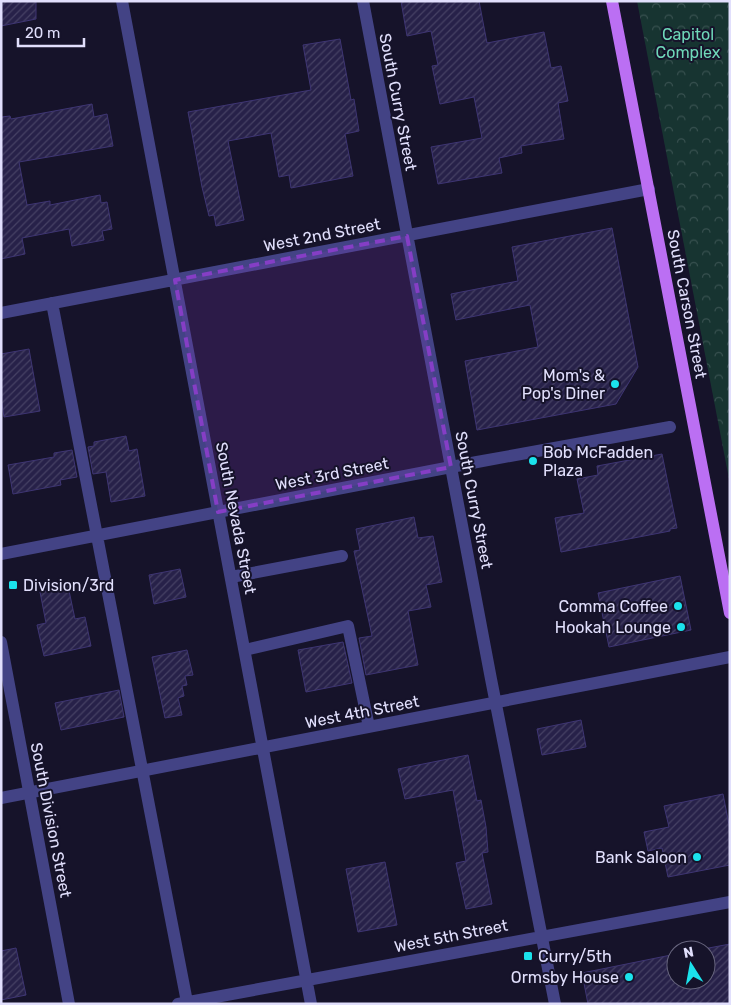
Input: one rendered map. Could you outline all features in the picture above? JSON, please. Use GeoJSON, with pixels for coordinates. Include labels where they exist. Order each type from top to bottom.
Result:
{"type":"FeatureCollection","features":[{"type":"Feature","properties":{"kind":"main road","name":"South Carson Street"},"geometry":{"type":"LineString","coordinates":[[612,1],[730,613]]}},
{"type":"Feature","properties":{"kind":"street","name":"South Nevada Street"},"geometry":{"type":"LineString","coordinates":[[122,1],[311,1004]]}},
{"type":"Feature","properties":{"kind":"street","name":"South Curry Street"},"geometry":{"type":"LineString","coordinates":[[363,1],[495,702],[555,1004]]}},
{"type":"Feature","properties":{"kind":"street","name":"West 2nd Street"},"geometry":{"type":"LineString","coordinates":[[1,313],[649,189]]}},
{"type":"Feature","properties":{"kind":"street"},"geometry":{"type":"LineString","coordinates":[[52,303],[144,771],[183,1003]]}},
{"type":"Feature","properties":{"kind":"street","name":"West 3rd Street"},"geometry":{"type":"LineString","coordinates":[[1,554],[451,467],[670,427]]}},
{"type":"Feature","properties":{"kind":"street"},"geometry":{"type":"LineString","coordinates":[[231,577],[342,556]]}},
{"type":"Feature","properties":{"kind":"street"},"geometry":{"type":"LineString","coordinates":[[245,650],[348,626],[369,727]]}},
{"type":"Feature","properties":{"kind":"street","name":"South Division Street"},"geometry":{"type":"LineString","coordinates":[[1,642],[69,1004]]}},
{"type":"Feature","properties":{"kind":"street","name":"West 4th Street"},"geometry":{"type":"LineString","coordinates":[[1,798],[730,657]]}},
{"type":"Feature","properties":{"kind":"street","name":"West 5th Street"},"geometry":{"type":"LineString","coordinates":[[183,1003],[542,935],[730,902]]}},
{"type":"Feature","properties":{"kind":"highlighted area"},"geometry":{"type":"Polygon","coordinates":[[[407,236],[451,467],[218,512],[175,280],[407,236]]]}},
{"type":"Feature","properties":{"kind":"green space","name":"Capitol Complex"},"geometry":{"type":"Polygon","coordinates":[[[637,1],[730,1],[730,484],[637,1]]]}},
{"type":"Feature","properties":{"kind":"building"},"geometry":{"type":"Polygon","coordinates":[[[1,1],[36,1],[36,19],[1,26],[1,1]]]}},
{"type":"Feature","properties":{"kind":"building"},"geometry":{"type":"Polygon","coordinates":[[[401,1],[479,1],[487,43],[544,32],[551,68],[561,66],[568,101],[558,103],[564,139],[521,146],[522,153],[499,158],[502,173],[438,184],[431,147],[482,138],[474,97],[440,104],[432,66],[438,65],[431,31],[407,36],[401,1]]]}},
{"type":"Feature","properties":{"kind":"building"},"geometry":{"type":"Polygon","coordinates":[[[340,39],[351,100],[354,99],[359,131],[345,134],[353,176],[291,188],[289,175],[279,177],[271,133],[228,141],[244,220],[216,226],[214,215],[209,216],[188,112],[311,90],[303,45],[340,39]]]}},
{"type":"Feature","properties":{"kind":"building"},"geometry":{"type":"Polygon","coordinates":[[[92,104],[94,117],[107,114],[113,146],[19,162],[27,205],[50,201],[50,205],[100,195],[101,203],[107,202],[112,229],[102,231],[104,240],[72,246],[69,229],[22,238],[25,254],[1,259],[1,117],[10,116],[11,119],[92,104]]]}},
{"type":"Feature","properties":{"kind":"building"},"geometry":{"type":"Polygon","coordinates":[[[612,228],[638,367],[616,404],[477,430],[465,361],[538,347],[530,305],[456,320],[451,294],[518,281],[512,247],[612,228]]]}},
{"type":"Feature","properties":{"kind":"building"},"geometry":{"type":"Polygon","coordinates":[[[29,349],[40,411],[4,417],[1,399],[1,354],[29,349]]]}},
{"type":"Feature","properties":{"kind":"building"},"geometry":{"type":"Polygon","coordinates":[[[126,436],[129,451],[137,449],[145,496],[111,502],[106,472],[93,474],[88,447],[94,446],[94,442],[126,436]]]}},
{"type":"Feature","properties":{"kind":"building"},"geometry":{"type":"Polygon","coordinates":[[[72,450],[77,477],[60,480],[61,485],[13,494],[8,465],[54,457],[54,453],[72,450]]]}},
{"type":"Feature","properties":{"kind":"building"},"geometry":{"type":"Polygon","coordinates":[[[662,454],[677,528],[670,529],[670,531],[561,552],[555,518],[584,513],[577,479],[598,475],[597,466],[662,454]]]}},
{"type":"Feature","properties":{"kind":"building"},"geometry":{"type":"Polygon","coordinates":[[[414,517],[418,538],[433,536],[442,582],[426,585],[431,607],[408,611],[418,665],[366,675],[359,638],[372,636],[354,551],[360,550],[356,529],[414,517]]]}},
{"type":"Feature","properties":{"kind":"building"},"geometry":{"type":"Polygon","coordinates":[[[180,569],[186,597],[154,604],[149,575],[180,569]]]}},
{"type":"Feature","properties":{"kind":"building"},"geometry":{"type":"Polygon","coordinates":[[[680,576],[691,630],[609,647],[598,593],[680,576]]]}},
{"type":"Feature","properties":{"kind":"building"},"geometry":{"type":"Polygon","coordinates":[[[68,586],[75,619],[85,617],[91,646],[44,656],[37,625],[46,623],[40,592],[68,586]]]}},
{"type":"Feature","properties":{"kind":"building"},"geometry":{"type":"Polygon","coordinates":[[[343,642],[352,683],[306,692],[298,650],[343,642]]]}},
{"type":"Feature","properties":{"kind":"building"},"geometry":{"type":"Polygon","coordinates":[[[187,650],[193,675],[185,676],[187,685],[182,686],[184,696],[178,698],[182,715],[165,718],[152,657],[187,650]]]}},
{"type":"Feature","properties":{"kind":"building"},"geometry":{"type":"Polygon","coordinates":[[[119,690],[124,717],[61,730],[55,703],[119,690]]]}},
{"type":"Feature","properties":{"kind":"building"},"geometry":{"type":"Polygon","coordinates":[[[581,720],[586,747],[542,755],[537,729],[581,720]]]}},
{"type":"Feature","properties":{"kind":"building"},"geometry":{"type":"Polygon","coordinates":[[[468,755],[477,801],[481,800],[486,827],[488,852],[482,853],[492,904],[466,909],[456,863],[466,861],[453,790],[405,799],[398,769],[468,755]]]}},
{"type":"Feature","properties":{"kind":"building"},"geometry":{"type":"Polygon","coordinates":[[[723,794],[730,830],[730,865],[668,877],[662,848],[648,851],[644,832],[669,827],[664,806],[723,794]]]}},
{"type":"Feature","properties":{"kind":"building"},"geometry":{"type":"Polygon","coordinates":[[[385,862],[397,925],[358,932],[346,869],[385,862]]]}},
{"type":"Feature","properties":{"kind":"building","name":"Ormsby House"},"geometry":{"type":"Polygon","coordinates":[[[730,944],[730,1004],[588,1004],[582,973],[666,956],[666,990],[716,990],[716,947],[730,944]]]}},
{"type":"Feature","properties":{"kind":"building"},"geometry":{"type":"Polygon","coordinates":[[[16,948],[26,995],[1,1000],[1,951],[16,948]]]}},
{"type":"Feature","properties":{"kind":"place","name":"Mom's & Pop's Diner"},"geometry":{"type":"Point","coordinates":[615,384]}},
{"type":"Feature","properties":{"kind":"place","name":"Bob McFadden Plaza"},"geometry":{"type":"Point","coordinates":[533,461]}},
{"type":"Feature","properties":{"kind":"place","name":"Division/3rd"},"geometry":{"type":"Point","coordinates":[13,585]}},
{"type":"Feature","properties":{"kind":"place","name":"Comma Coffee"},"geometry":{"type":"Point","coordinates":[678,606]}},
{"type":"Feature","properties":{"kind":"place","name":"Hookah Lounge"},"geometry":{"type":"Point","coordinates":[681,627]}},
{"type":"Feature","properties":{"kind":"place","name":"Bank Saloon"},"geometry":{"type":"Point","coordinates":[697,857]}},
{"type":"Feature","properties":{"kind":"place","name":"Curry/5th"},"geometry":{"type":"Point","coordinates":[528,956]}},
{"type":"Feature","properties":{"kind":"place","name":"Ormsby House"},"geometry":{"type":"Point","coordinates":[629,977]}}]}
